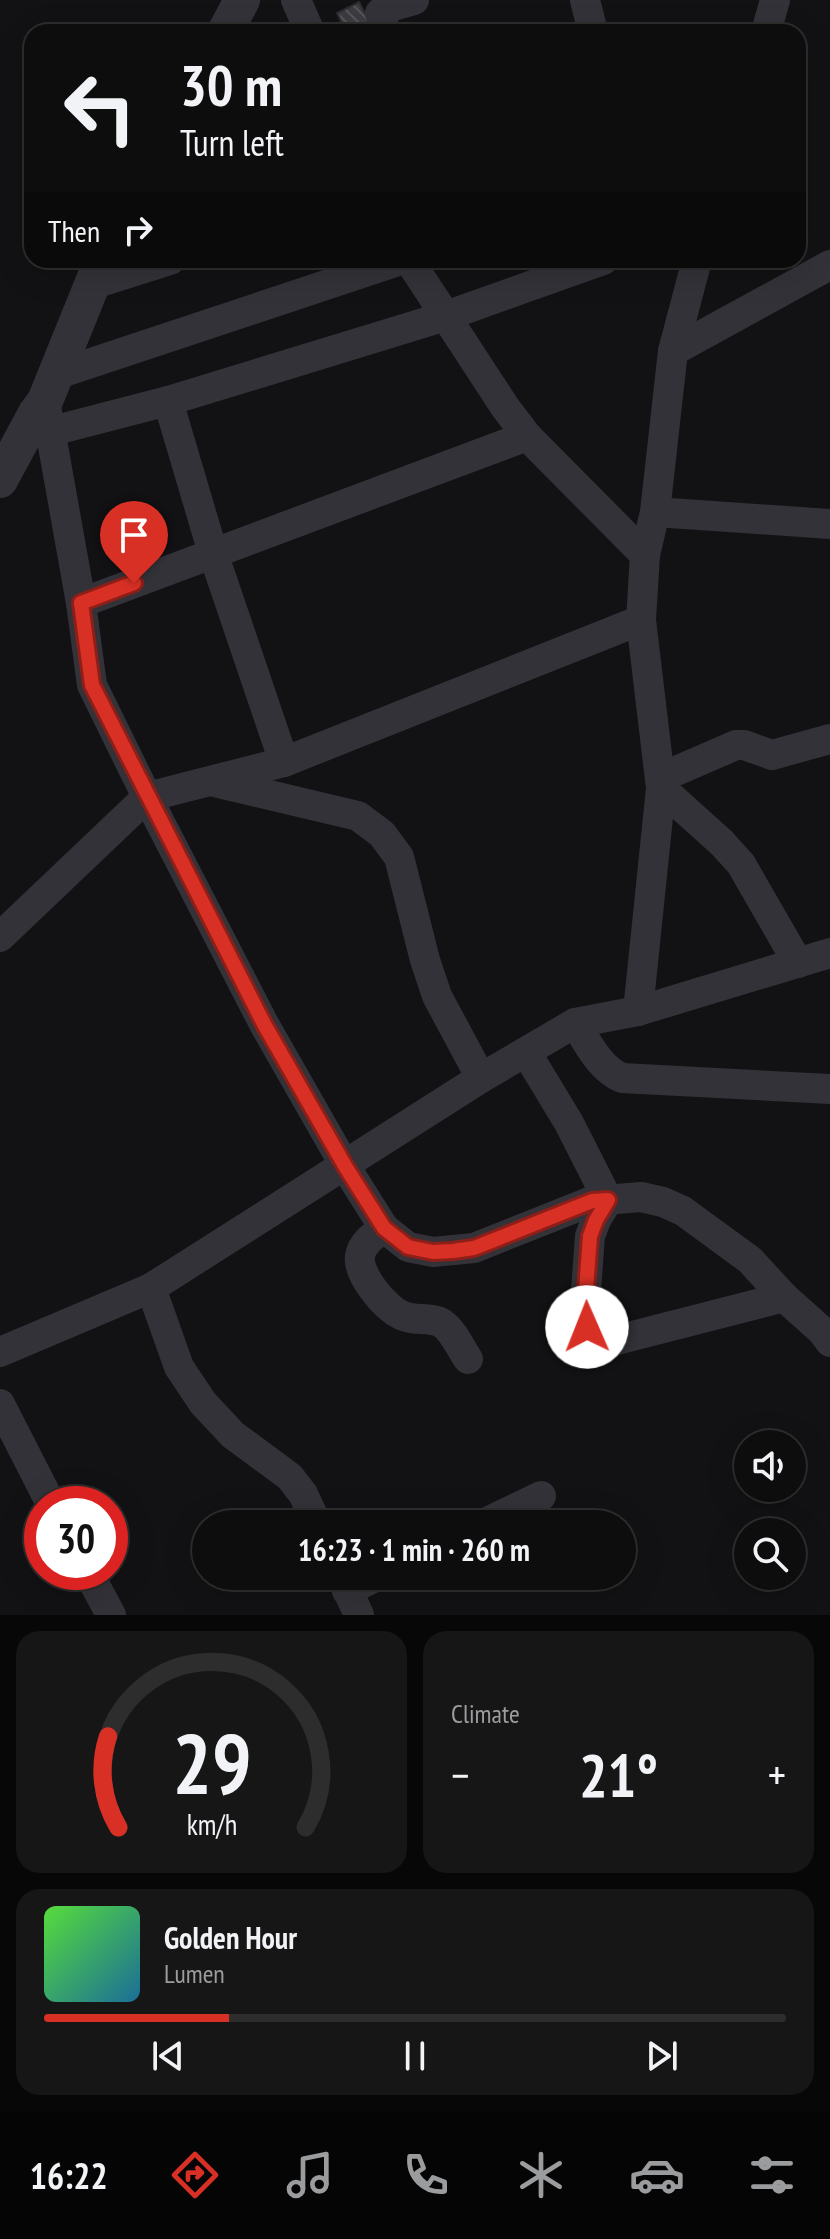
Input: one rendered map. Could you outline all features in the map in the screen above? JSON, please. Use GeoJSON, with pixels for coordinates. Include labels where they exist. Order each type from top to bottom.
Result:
{"type":"FeatureCollection","features":[{"type":"Feature","properties":{"kind":"street"},"geometry":{"type":"LineString","coordinates":[[229,24],[242,0]]}},
{"type":"Feature","properties":{"kind":"street"},"geometry":{"type":"LineString","coordinates":[[296,0],[306,24]]}},
{"type":"Feature","properties":{"kind":"street"},"geometry":{"type":"LineString","coordinates":[[383,24],[380,13],[386,8],[414,0]]}},
{"type":"Feature","properties":{"kind":"street"},"geometry":{"type":"LineString","coordinates":[[585,0],[591,24]]}},
{"type":"Feature","properties":{"kind":"street"},"geometry":{"type":"LineString","coordinates":[[768,24],[775,0]]}},
{"type":"Feature","properties":{"kind":"street"},"geometry":{"type":"LineString","coordinates":[[673,351],[830,265]]}},
{"type":"Feature","properties":{"kind":"street"},"geometry":{"type":"LineString","coordinates":[[0,480],[36,413],[96,272],[121,268]]}},
{"type":"Feature","properties":{"kind":"street"},"geometry":{"type":"LineString","coordinates":[[36,413],[382,268]]}},
{"type":"Feature","properties":{"kind":"street"},"geometry":{"type":"LineString","coordinates":[[414,268],[527,436],[645,555]]}},
{"type":"Feature","properties":{"kind":"street"},"geometry":{"type":"LineString","coordinates":[[36,413],[168,401],[446,316],[581,268]]}},
{"type":"Feature","properties":{"kind":"street"},"geometry":{"type":"LineString","coordinates":[[638,1011],[660,783],[641,620],[645,555],[655,512],[673,351],[695,268]]}},
{"type":"Feature","properties":{"kind":"street"},"geometry":{"type":"LineString","coordinates":[[168,401],[213,553],[284,762]]}},
{"type":"Feature","properties":{"kind":"street"},"geometry":{"type":"LineString","coordinates":[[36,413],[81,603],[92,685],[264,1024],[384,1228],[408,1247],[433,1252],[453,1251],[474,1248],[592,1201],[641,1197],[663,1202],[683,1211],[750,1260],[784,1297],[827,1334]]}},
{"type":"Feature","properties":{"kind":"street"},"geometry":{"type":"LineString","coordinates":[[81,603],[527,436]]}},
{"type":"Feature","properties":{"kind":"street"},"geometry":{"type":"LineString","coordinates":[[655,512],[830,524]]}},
{"type":"Feature","properties":{"kind":"street"},"geometry":{"type":"LineString","coordinates":[[0,937],[147,797],[284,762],[641,620]]}},
{"type":"Feature","properties":{"kind":"street"},"geometry":{"type":"LineString","coordinates":[[660,783],[736,745],[772,755],[830,739]]}},
{"type":"Feature","properties":{"kind":"street"},"geometry":{"type":"LineString","coordinates":[[209,781],[358,816],[382,834],[399,857],[437,996],[481,1078]]}},
{"type":"Feature","properties":{"kind":"street"},"geometry":{"type":"LineString","coordinates":[[660,783],[741,864],[798,963]]}},
{"type":"Feature","properties":{"kind":"street"},"geometry":{"type":"LineString","coordinates":[[0,1352],[151,1288],[481,1078],[575,1023],[638,1011],[830,953]]}},
{"type":"Feature","properties":{"kind":"street"},"geometry":{"type":"LineString","coordinates":[[575,1023],[602,1065],[611,1074],[622,1078],[830,1089]]}},
{"type":"Feature","properties":{"kind":"street"},"geometry":{"type":"LineString","coordinates":[[526,1052],[569,1123],[608,1200]]}},
{"type":"Feature","properties":{"kind":"street"},"geometry":{"type":"LineString","coordinates":[[608,1200],[590,1236],[584,1317],[587,1327],[605,1343],[784,1297]]}},
{"type":"Feature","properties":{"kind":"street"},"geometry":{"type":"LineString","coordinates":[[384,1228],[368,1240],[360,1257],[363,1272],[383,1303],[399,1315],[413,1320],[440,1322],[468,1359]]}},
{"type":"Feature","properties":{"kind":"street"},"geometry":{"type":"LineString","coordinates":[[151,1288],[179,1367],[203,1403],[233,1435],[290,1477],[310,1510]]}},
{"type":"Feature","properties":{"kind":"street"},"geometry":{"type":"LineString","coordinates":[[0,1404],[42,1486]]}},
{"type":"Feature","properties":{"kind":"street"},"geometry":{"type":"LineString","coordinates":[[512,1510],[541,1496]]}},
{"type":"Feature","properties":{"kind":"street"},"geometry":{"type":"LineString","coordinates":[[98,1590],[111,1615]]}},
{"type":"Feature","properties":{"kind":"building"},"geometry":{"type":"Polygon","coordinates":[[[359,2],[372,24],[342,24],[337,13],[359,2]]]}},
{"type":"Feature","properties":{"kind":"route"},"geometry":{"type":"LineString","coordinates":[[134,583],[81,603],[92,685],[264,1024],[345,1166],[384,1228],[408,1247],[433,1252],[474,1248],[592,1201],[608,1200],[590,1236],[584,1317],[587,1327]]}}]}
